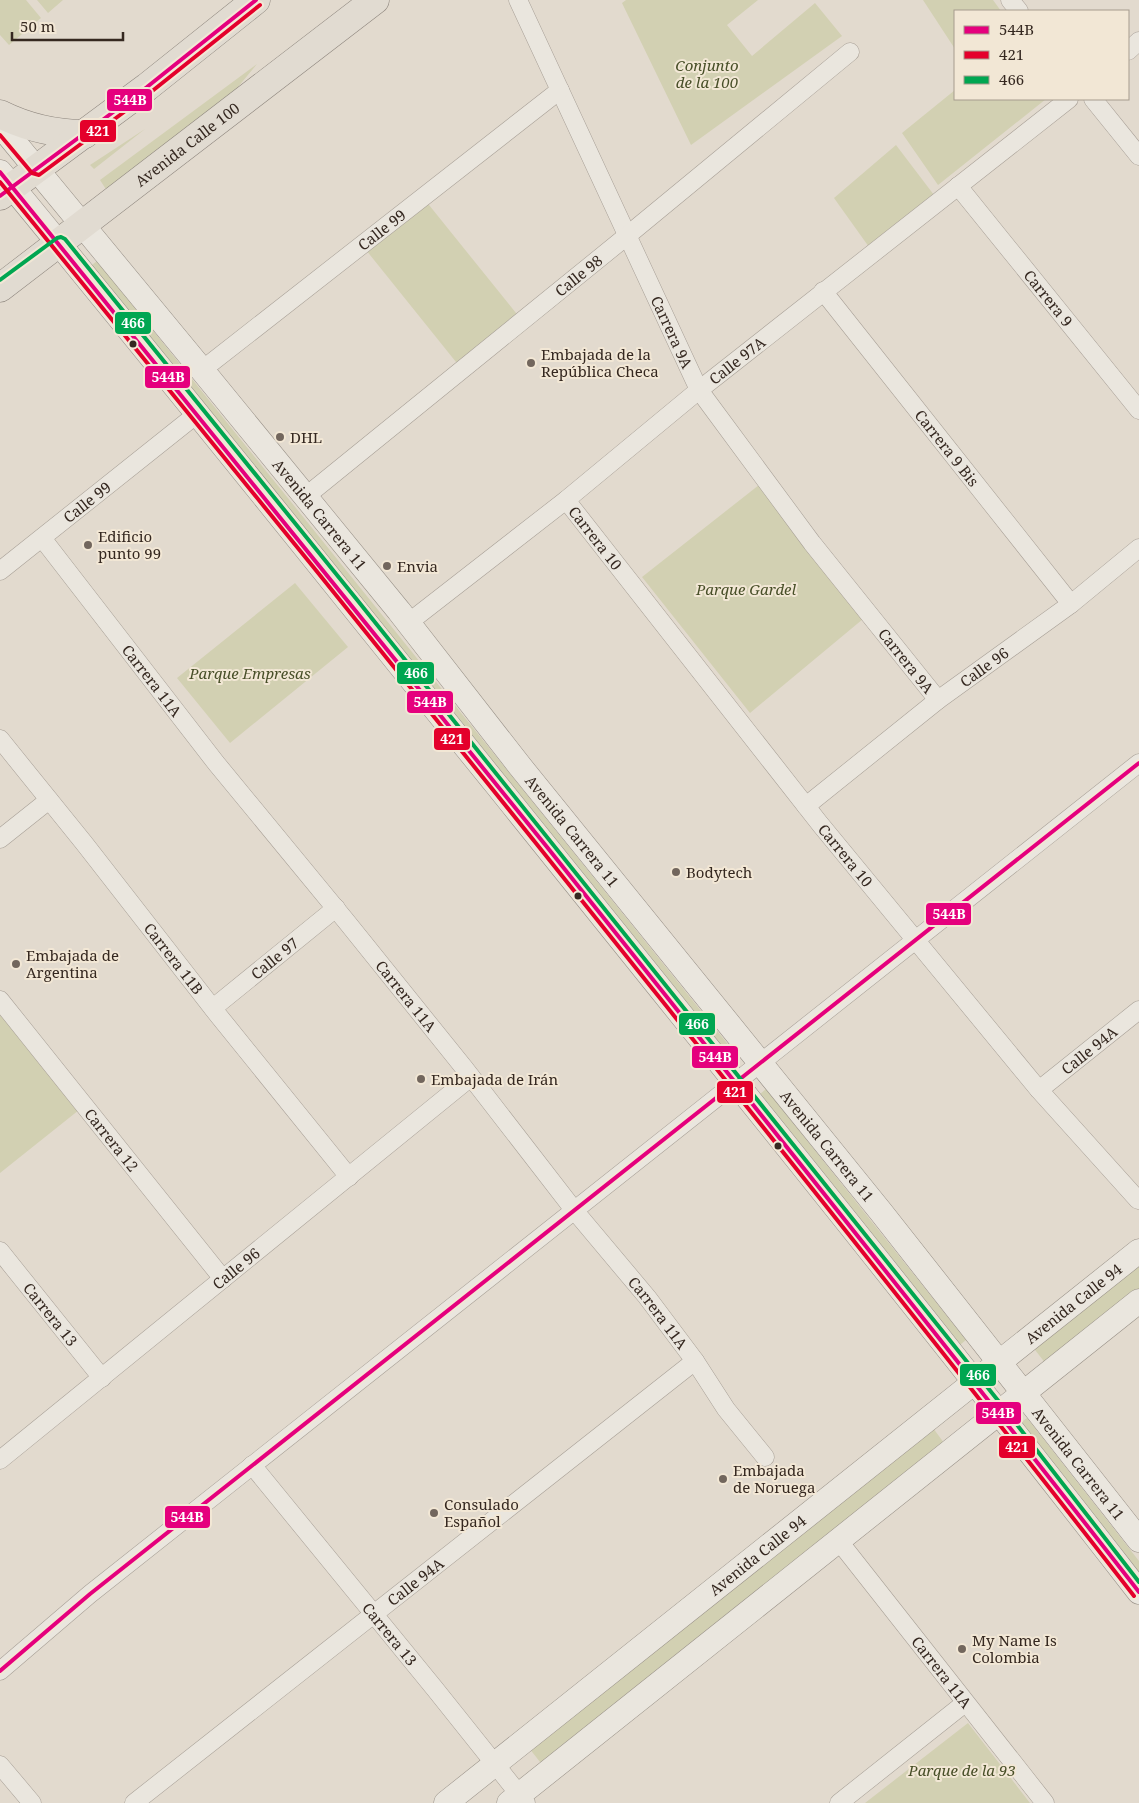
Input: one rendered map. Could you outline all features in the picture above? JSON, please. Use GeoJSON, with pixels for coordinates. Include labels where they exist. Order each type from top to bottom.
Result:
{"type":"FeatureCollection","features":[{"type":"Feature","properties":{"kind":"main road"},"geometry":{"type":"LineString","coordinates":[[4,185],[36,169],[85,134],[162,76],[256,0]]}},
{"type":"Feature","properties":{"kind":"main road","name":"Avenida Calle 100"},"geometry":{"type":"LineString","coordinates":[[0,288],[375,0]]}},
{"type":"Feature","properties":{"kind":"main road"},"geometry":{"type":"LineString","coordinates":[[0,114],[17,123],[39,130],[54,133],[85,134]]}},
{"type":"Feature","properties":{"kind":"main road","name":"Avenida Carrera 11"},"geometry":{"type":"LineString","coordinates":[[0,125],[408,623],[760,1062],[1139,1540]]}},
{"type":"Feature","properties":{"kind":"main road","name":"Avenida Carrera 11"},"geometry":{"type":"LineString","coordinates":[[4,185],[60,243],[358,611],[999,1412],[1139,1592]]}},
{"type":"Feature","properties":{"kind":"main road","name":"Avenida Calle 94"},"geometry":{"type":"LineString","coordinates":[[446,1803],[1139,1251]]}},
{"type":"Feature","properties":{"kind":"main road"},"geometry":{"type":"LineString","coordinates":[[518,1800],[838,1540],[1139,1301]]}},
{"type":"Feature","properties":{"kind":"street","name":"Carrera 9A"},"geometry":{"type":"LineString","coordinates":[[518,0],[699,390],[812,543],[938,700]]}},
{"type":"Feature","properties":{"kind":"street"},"geometry":{"type":"LineString","coordinates":[[1010,0],[1018,10]]}},
{"type":"Feature","properties":{"kind":"street"},"geometry":{"type":"LineString","coordinates":[[1129,50],[1139,41]]}},
{"type":"Feature","properties":{"kind":"street","name":"Calle 98"},"geometry":{"type":"LineString","coordinates":[[305,497],[628,236],[850,52]]}},
{"type":"Feature","properties":{"kind":"street","name":"Calle 99"},"geometry":{"type":"LineString","coordinates":[[202,370],[560,90]]}},
{"type":"Feature","properties":{"kind":"street","name":"Calle 97A"},"geometry":{"type":"LineString","coordinates":[[408,623],[566,500],[699,390],[1068,100]]}},
{"type":"Feature","properties":{"kind":"street"},"geometry":{"type":"LineString","coordinates":[[1094,100],[1139,156]]}},
{"type":"Feature","properties":{"kind":"street","name":"Carrera 9"},"geometry":{"type":"LineString","coordinates":[[958,186],[1139,410]]}},
{"type":"Feature","properties":{"kind":"street","name":"Carrera 9 Bis"},"geometry":{"type":"LineString","coordinates":[[824,291],[1071,604]]}},
{"type":"Feature","properties":{"kind":"street","name":"Calle 99"},"geometry":{"type":"LineString","coordinates":[[0,572],[198,414]]}},
{"type":"Feature","properties":{"kind":"street","name":"Carrera 10"},"geometry":{"type":"LineString","coordinates":[[566,500],[806,806],[1039,1090],[1138,1200]]}},
{"type":"Feature","properties":{"kind":"street","name":"Carrera 11A"},"geometry":{"type":"LineString","coordinates":[[42,538],[202,745],[336,908],[574,1210],[647,1297],[695,1361],[726,1410],[765,1458]]}},
{"type":"Feature","properties":{"kind":"street","name":"Calle 96"},"geometry":{"type":"LineString","coordinates":[[806,806],[938,700],[1071,604],[1139,548]]}},
{"type":"Feature","properties":{"kind":"street","name":"Carrera 11B"},"geometry":{"type":"LineString","coordinates":[[0,739],[349,1177]]}},
{"type":"Feature","properties":{"kind":"street"},"geometry":{"type":"LineString","coordinates":[[0,1671],[90,1594],[1139,763]]}},
{"type":"Feature","properties":{"kind":"street"},"geometry":{"type":"LineString","coordinates":[[0,839],[49,800]]}},
{"type":"Feature","properties":{"kind":"street","name":"Calle 97"},"geometry":{"type":"LineString","coordinates":[[213,1008],[336,908]]}},
{"type":"Feature","properties":{"kind":"street","name":"Carrera 12"},"geometry":{"type":"LineString","coordinates":[[0,1000],[223,1279]]}},
{"type":"Feature","properties":{"kind":"street","name":"Calle 94A"},"geometry":{"type":"LineString","coordinates":[[1039,1090],[1139,1010]]}},
{"type":"Feature","properties":{"kind":"street","name":"Calle 96"},"geometry":{"type":"LineString","coordinates":[[0,1460],[471,1077]]}},
{"type":"Feature","properties":{"kind":"street","name":"Carrera 13"},"geometry":{"type":"LineString","coordinates":[[0,1251],[102,1378]]}},
{"type":"Feature","properties":{"kind":"street","name":"Calle 94A"},"geometry":{"type":"LineString","coordinates":[[134,1803],[695,1361]]}},
{"type":"Feature","properties":{"kind":"street","name":"Carrera 13"},"geometry":{"type":"LineString","coordinates":[[252,1465],[495,1764],[518,1800]]}},
{"type":"Feature","properties":{"kind":"street","name":"Carrera 11A"},"geometry":{"type":"LineString","coordinates":[[838,1540],[1045,1803]]}},
{"type":"Feature","properties":{"kind":"street"},"geometry":{"type":"LineString","coordinates":[[840,1803],[965,1703]]}},
{"type":"Feature","properties":{"kind":"street"},"geometry":{"type":"LineString","coordinates":[[0,1765],[32,1803]]}},
{"type":"Feature","properties":{"kind":"green space"},"geometry":{"type":"Polygon","coordinates":[[[0,0],[26,0],[41,18],[9,45],[0,35],[0,0]]]}},
{"type":"Feature","properties":{"kind":"green space"},"geometry":{"type":"Polygon","coordinates":[[[37,0],[63,0],[48,13],[37,0]]]}},
{"type":"Feature","properties":{"kind":"green space","name":"Conjunto de la 100"},"geometry":{"type":"Polygon","coordinates":[[[626,0],[758,0],[727,25],[752,56],[815,3],[842,36],[691,145],[622,3],[626,0]]]}},
{"type":"Feature","properties":{"kind":"green space"},"geometry":{"type":"Polygon","coordinates":[[[923,0],[993,0],[1000,10],[954,10],[954,47],[923,0]]]}},
{"type":"Feature","properties":{"kind":"green space"},"geometry":{"type":"Polygon","coordinates":[[[257,64],[228,99],[109,194],[100,180],[257,64]]]}},
{"type":"Feature","properties":{"kind":"green space"},"geometry":{"type":"Polygon","coordinates":[[[954,91],[954,100],[1045,100],[938,185],[902,133],[954,91]]]}},
{"type":"Feature","properties":{"kind":"green space"},"geometry":{"type":"Polygon","coordinates":[[[145,129],[94,169],[90,165],[145,129]]]}},
{"type":"Feature","properties":{"kind":"green space"},"geometry":{"type":"Polygon","coordinates":[[[896,145],[934,195],[869,247],[834,198],[896,145]]]}},
{"type":"Feature","properties":{"kind":"green space"},"geometry":{"type":"Polygon","coordinates":[[[421,195],[520,318],[460,367],[362,245],[421,195]]]}},
{"type":"Feature","properties":{"kind":"green space"},"geometry":{"type":"Polygon","coordinates":[[[97,261],[739,1058],[729,1066],[87,269],[97,261]]]}},
{"type":"Feature","properties":{"kind":"green space","name":"Parque Gardel"},"geometry":{"type":"Polygon","coordinates":[[[759,485],[863,619],[750,713],[642,577],[759,485]]]}},
{"type":"Feature","properties":{"kind":"green space","name":"Parque Empresas"},"geometry":{"type":"Polygon","coordinates":[[[295,583],[348,647],[230,743],[177,678],[295,583]]]}},
{"type":"Feature","properties":{"kind":"green space"},"geometry":{"type":"Polygon","coordinates":[[[0,1013],[79,1110],[0,1173],[0,1013]]]}},
{"type":"Feature","properties":{"kind":"green space"},"geometry":{"type":"Polygon","coordinates":[[[766,1089],[966,1340],[955,1349],[755,1098],[766,1089]]]}},
{"type":"Feature","properties":{"kind":"green space"},"geometry":{"type":"Polygon","coordinates":[[[1139,1260],[1139,1290],[1046,1364],[1032,1346],[1139,1260]]]}},
{"type":"Feature","properties":{"kind":"green space"},"geometry":{"type":"Polygon","coordinates":[[[1027,1418],[1139,1561],[1139,1583],[1016,1426],[1027,1418]]]}},
{"type":"Feature","properties":{"kind":"green space"},"geometry":{"type":"Polygon","coordinates":[[[933,1428],[947,1447],[544,1767],[529,1748],[933,1428]]]}},
{"type":"Feature","properties":{"kind":"green space","name":"Parque de la 93"},"geometry":{"type":"Polygon","coordinates":[[[968,1723],[1030,1803],[865,1803],[968,1723]]]}},
{"type":"Feature","properties":{"kind":"transit line","name":"544B"},"geometry":{"type":"LineString","coordinates":[[0,196],[147,87],[256,0]]}},
{"type":"Feature","properties":{"kind":"transit line","name":"421"},"geometry":{"type":"LineString","coordinates":[[0,135],[32,173],[39,175],[151,92],[260,5]]}},
{"type":"Feature","properties":{"kind":"transit line","name":"544B"},"geometry":{"type":"LineString","coordinates":[[0,172],[547,847],[1139,1592]]}},
{"type":"Feature","properties":{"kind":"transit line","name":"421"},"geometry":{"type":"LineString","coordinates":[[0,182],[539,847],[912,1314],[1134,1596]]}},
{"type":"Feature","properties":{"kind":"transit line","name":"466"},"geometry":{"type":"LineString","coordinates":[[0,280],[57,238],[65,239],[358,601],[1004,1408],[1139,1582]]}},
{"type":"Feature","properties":{"kind":"transit line","name":"544B"},"geometry":{"type":"LineString","coordinates":[[0,1671],[90,1594],[1139,763]]}},
{"type":"Feature","properties":{"kind":"place","name":"Embajada de la República Checa"},"geometry":{"type":"Point","coordinates":[531,363]}},
{"type":"Feature","properties":{"kind":"place","name":"DHL"},"geometry":{"type":"Point","coordinates":[280,437]}},
{"type":"Feature","properties":{"kind":"place","name":"Edificio punto 99"},"geometry":{"type":"Point","coordinates":[88,545]}},
{"type":"Feature","properties":{"kind":"place","name":"Envia"},"geometry":{"type":"Point","coordinates":[387,566]}},
{"type":"Feature","properties":{"kind":"place","name":"Bodytech"},"geometry":{"type":"Point","coordinates":[676,872]}},
{"type":"Feature","properties":{"kind":"place","name":"Embajada de Argentina"},"geometry":{"type":"Point","coordinates":[16,964]}},
{"type":"Feature","properties":{"kind":"place","name":"Embajada de Irán"},"geometry":{"type":"Point","coordinates":[421,1079]}},
{"type":"Feature","properties":{"kind":"place","name":"Embajada de Noruega"},"geometry":{"type":"Point","coordinates":[723,1479]}},
{"type":"Feature","properties":{"kind":"place","name":"Consulado Español"},"geometry":{"type":"Point","coordinates":[434,1513]}},
{"type":"Feature","properties":{"kind":"place","name":"My Name Is Colombia"},"geometry":{"type":"Point","coordinates":[962,1649]}}]}
